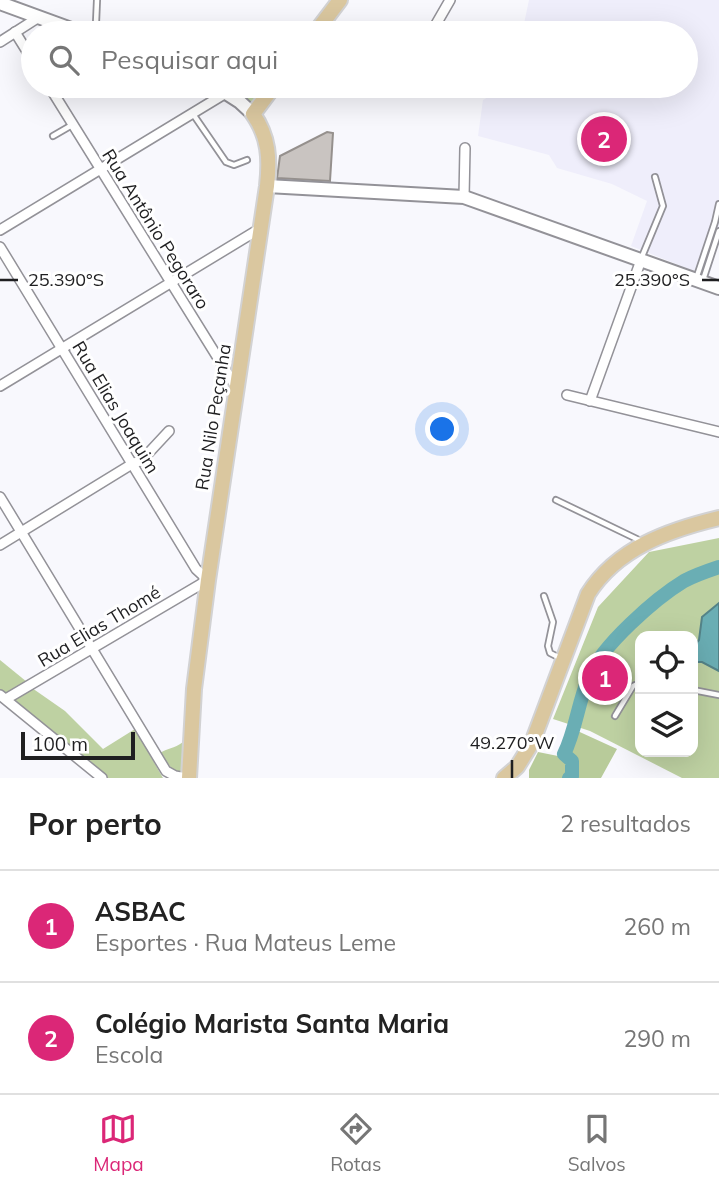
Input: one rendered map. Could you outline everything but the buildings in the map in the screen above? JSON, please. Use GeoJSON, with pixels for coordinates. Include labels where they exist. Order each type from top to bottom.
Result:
{"type":"FeatureCollection","features":[{"type":"Feature","properties":{"kind":"main road"},"geometry":{"type":"LineString","coordinates":[[324,21],[340,0]]}},
{"type":"Feature","properties":{"kind":"main road"},"geometry":{"type":"LineString","coordinates":[[0,3],[50,21]]}},
{"type":"Feature","properties":{"kind":"main road","name":"Rua Nilo Peçanha"},"geometry":{"type":"LineString","coordinates":[[188,778],[194,689],[208,580],[267,186],[268,145],[264,133],[253,114],[232,98]]}},
{"type":"Feature","properties":{"kind":"main road"},"geometry":{"type":"LineString","coordinates":[[253,114],[265,98]]}},
{"type":"Feature","properties":{"kind":"main road"},"geometry":{"type":"LineString","coordinates":[[267,186],[464,197],[719,288]]}},
{"type":"Feature","properties":{"kind":"main road"},"geometry":{"type":"LineString","coordinates":[[503,778],[517,766],[532,743],[596,581],[619,559],[646,543],[680,528],[719,518]]}},
{"type":"Feature","properties":{"kind":"street"},"geometry":{"type":"LineString","coordinates":[[438,21],[450,0]]}},
{"type":"Feature","properties":{"kind":"street"},"geometry":{"type":"LineString","coordinates":[[33,21],[39,17]]}},
{"type":"Feature","properties":{"kind":"street"},"geometry":{"type":"LineString","coordinates":[[0,42],[21,28]]}},
{"type":"Feature","properties":{"kind":"street"},"geometry":{"type":"LineString","coordinates":[[15,32],[21,42]]}},
{"type":"Feature","properties":{"kind":"street","name":"Rua Antônio Pegoraro"},"geometry":{"type":"LineString","coordinates":[[56,98],[237,388]]}},
{"type":"Feature","properties":{"kind":"street"},"geometry":{"type":"LineString","coordinates":[[0,230],[218,98]]}},
{"type":"Feature","properties":{"kind":"street"},"geometry":{"type":"LineString","coordinates":[[464,197],[465,148]]}},
{"type":"Feature","properties":{"kind":"street"},"geometry":{"type":"LineString","coordinates":[[0,386],[261,228]]}},
{"type":"Feature","properties":{"kind":"street","name":"Rua Elias Joaquim"},"geometry":{"type":"LineString","coordinates":[[0,247],[197,569],[208,580]]}},
{"type":"Feature","properties":{"kind":"street"},"geometry":{"type":"LineString","coordinates":[[590,401],[641,260]]}},
{"type":"Feature","properties":{"kind":"street"},"geometry":{"type":"LineString","coordinates":[[568,395],[719,432]]}},
{"type":"Feature","properties":{"kind":"street"},"geometry":{"type":"LineString","coordinates":[[0,545],[142,460],[169,431]]}},
{"type":"Feature","properties":{"kind":"street"},"geometry":{"type":"LineString","coordinates":[[0,497],[166,771],[188,778]]}},
{"type":"Feature","properties":{"kind":"street","name":"Rua Elias Thomé"},"geometry":{"type":"LineString","coordinates":[[3,697],[92,650],[208,580]]}},
{"type":"Feature","properties":{"kind":"street"},"geometry":{"type":"LineString","coordinates":[[3,697],[102,778]]}},
{"type":"Feature","properties":{"kind":"lane"},"geometry":{"type":"LineString","coordinates":[[96,21],[97,0]]}},
{"type":"Feature","properties":{"kind":"lane"},"geometry":{"type":"LineString","coordinates":[[193,113],[226,162],[234,165],[247,160]]}},
{"type":"Feature","properties":{"kind":"lane"},"geometry":{"type":"LineString","coordinates":[[53,135],[73,125]]}},
{"type":"Feature","properties":{"kind":"lane"},"geometry":{"type":"LineString","coordinates":[[641,260],[663,206],[655,177]]}},
{"type":"Feature","properties":{"kind":"lane"},"geometry":{"type":"LineString","coordinates":[[699,281],[719,204]]}},
{"type":"Feature","properties":{"kind":"lane"},"geometry":{"type":"LineString","coordinates":[[699,281],[719,231]]}},
{"type":"Feature","properties":{"kind":"lane"},"geometry":{"type":"LineString","coordinates":[[556,500],[646,543]]}},
{"type":"Feature","properties":{"kind":"lane"},"geometry":{"type":"LineString","coordinates":[[544,596],[553,622],[548,646],[550,653],[564,660]]}},
{"type":"Feature","properties":{"kind":"lane"},"geometry":{"type":"LineString","coordinates":[[615,716],[635,685]]}},
{"type":"Feature","properties":{"kind":"lane"},"geometry":{"type":"LineString","coordinates":[[698,691],[719,695]]}},
{"type":"Feature","properties":{"kind":"shaded area"},"geometry":{"type":"Polygon","coordinates":[[[529,0],[719,0],[719,240],[709,277],[631,246],[647,201],[612,184],[557,168],[549,155],[478,136],[483,100],[486,98],[698,98],[698,21],[525,21],[529,0]]]}},
{"type":"Feature","properties":{"kind":"green space"},"geometry":{"type":"Polygon","coordinates":[[[245,98],[257,98],[253,103],[245,98]]]}},
{"type":"Feature","properties":{"kind":"green space"},"geometry":{"type":"Polygon","coordinates":[[[719,538],[719,778],[682,778],[641,757],[698,757],[698,631],[635,631],[635,754],[590,731],[553,719],[598,607],[649,552],[719,538]]]}},
{"type":"Feature","properties":{"kind":"green space"},"geometry":{"type":"Polygon","coordinates":[[[0,660],[27,682],[6,694],[0,690],[0,660]]]}},
{"type":"Feature","properties":{"kind":"green space"},"geometry":{"type":"Polygon","coordinates":[[[32,688],[65,711],[103,749],[135,729],[163,778],[107,778],[13,700],[32,688]]]}},
{"type":"Feature","properties":{"kind":"green space"},"geometry":{"type":"Polygon","coordinates":[[[571,728],[617,749],[601,778],[529,778],[529,770],[538,752],[558,756],[571,728]]]}},
{"type":"Feature","properties":{"kind":"green space"},"geometry":{"type":"Polygon","coordinates":[[[183,742],[181,772],[172,769],[160,753],[183,742]]]}},
{"type":"Feature","properties":{"kind":"water"},"geometry":{"type":"Polygon","coordinates":[[[719,603],[719,671],[698,662],[702,617],[719,603]]]}},
{"type":"Feature","properties":{"kind":"waterway"},"geometry":{"type":"LineString","coordinates":[[569,778],[572,776],[572,761],[564,754],[585,687],[595,665],[617,637],[659,599],[684,581],[719,567]]}},
{"type":"Feature","properties":{"kind":"place","name":"Colégio Marista Santa Maria"},"geometry":{"type":"Point","coordinates":[604,139]}},
{"type":"Feature","properties":{"kind":"place","name":"ASBAC"},"geometry":{"type":"Point","coordinates":[605,678]}}]}
